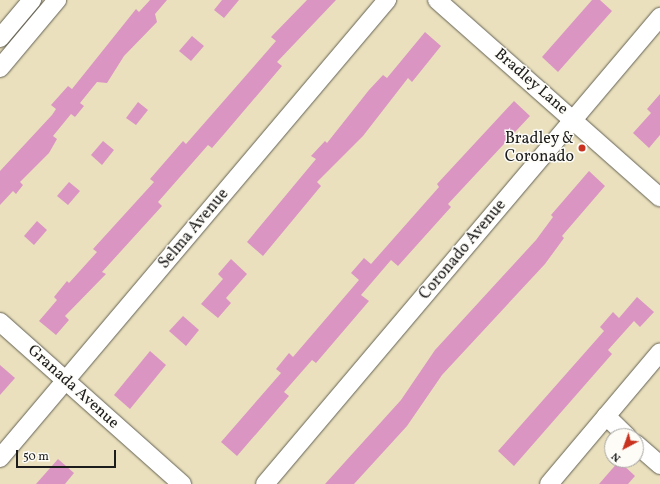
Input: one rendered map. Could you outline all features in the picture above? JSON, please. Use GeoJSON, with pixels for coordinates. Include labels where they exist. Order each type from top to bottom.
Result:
{"type":"FeatureCollection","features":[{"type":"Feature","properties":{"kind":"street"},"geometry":{"type":"LineString","coordinates":[[0,38],[32,0]]}},
{"type":"Feature","properties":{"kind":"street"},"geometry":{"type":"LineString","coordinates":[[0,68],[57,0]]}},
{"type":"Feature","properties":{"kind":"street","name":"Selma Avenue"},"geometry":{"type":"LineString","coordinates":[[0,458],[387,0]]}},
{"type":"Feature","properties":{"kind":"street","name":"Bradley Lane"},"geometry":{"type":"LineString","coordinates":[[437,0],[660,197]]}},
{"type":"Feature","properties":{"kind":"street","name":"Coronado Avenue"},"geometry":{"type":"LineString","coordinates":[[265,484],[660,17]]}},
{"type":"Feature","properties":{"kind":"street","name":"Granada Avenue"},"geometry":{"type":"LineString","coordinates":[[0,322],[182,484]]}},
{"type":"Feature","properties":{"kind":"street"},"geometry":{"type":"LineString","coordinates":[[549,484],[660,352]]}},
{"type":"Feature","properties":{"kind":"street"},"geometry":{"type":"LineString","coordinates":[[606,416],[619,428]]}},
{"type":"Feature","properties":{"kind":"street"},"geometry":{"type":"LineString","coordinates":[[644,451],[660,465]]}},
{"type":"Feature","properties":{"kind":"building"},"geometry":{"type":"Polygon","coordinates":[[[150,0],[167,0],[155,14],[157,22],[124,56],[107,83],[97,82],[80,103],[84,106],[75,117],[71,114],[53,136],[57,139],[49,153],[20,182],[23,185],[16,194],[13,191],[0,205],[0,171],[52,115],[56,109],[51,105],[68,86],[72,89],[136,9],[139,12],[150,0]]]}},
{"type":"Feature","properties":{"kind":"building"},"geometry":{"type":"Polygon","coordinates":[[[222,0],[239,0],[224,18],[214,10],[222,0]]]}},
{"type":"Feature","properties":{"kind":"building"},"geometry":{"type":"Polygon","coordinates":[[[307,0],[336,0],[277,62],[282,66],[212,148],[208,145],[158,202],[162,206],[102,272],[106,274],[65,316],[69,320],[56,335],[39,321],[57,300],[54,297],[67,281],[69,283],[97,252],[93,249],[154,182],[150,179],[183,141],[186,144],[276,41],[271,37],[307,0]]]}},
{"type":"Feature","properties":{"kind":"building"},"geometry":{"type":"Polygon","coordinates":[[[592,0],[600,0],[612,11],[558,72],[542,57],[592,0]]]}},
{"type":"Feature","properties":{"kind":"building"},"geometry":{"type":"Polygon","coordinates":[[[425,32],[441,46],[412,82],[408,78],[363,136],[317,182],[321,186],[263,256],[247,242],[316,159],[311,156],[325,141],[327,143],[369,90],[383,75],[387,78],[425,32]]]}},
{"type":"Feature","properties":{"kind":"building"},"geometry":{"type":"Polygon","coordinates":[[[192,36],[204,46],[191,61],[179,51],[192,36]]]}},
{"type":"Feature","properties":{"kind":"building"},"geometry":{"type":"Polygon","coordinates":[[[660,94],[660,135],[649,148],[633,133],[651,113],[647,109],[660,94]]]}},
{"type":"Feature","properties":{"kind":"building"},"geometry":{"type":"Polygon","coordinates":[[[514,101],[530,116],[448,204],[451,207],[398,266],[391,260],[361,295],[369,301],[316,363],[312,360],[284,392],[289,396],[237,456],[221,442],[281,373],[276,369],[289,353],[293,357],[359,280],[351,273],[364,258],[371,264],[439,187],[437,184],[514,101]]]}},
{"type":"Feature","properties":{"kind":"building"},"geometry":{"type":"Polygon","coordinates":[[[138,102],[148,110],[136,125],[126,118],[138,102]]]}},
{"type":"Feature","properties":{"kind":"building"},"geometry":{"type":"Polygon","coordinates":[[[103,141],[114,150],[102,165],[91,155],[103,141]]]}},
{"type":"Feature","properties":{"kind":"building"},"geometry":{"type":"Polygon","coordinates":[[[589,171],[605,186],[562,236],[564,238],[545,264],[442,375],[407,426],[354,484],[325,484],[401,400],[435,350],[536,240],[553,217],[551,215],[589,171]]]}},
{"type":"Feature","properties":{"kind":"building"},"geometry":{"type":"Polygon","coordinates":[[[69,182],[80,191],[68,205],[57,196],[69,182]]]}},
{"type":"Feature","properties":{"kind":"building"},"geometry":{"type":"Polygon","coordinates":[[[37,221],[47,230],[34,245],[24,236],[37,221]]]}},
{"type":"Feature","properties":{"kind":"building"},"geometry":{"type":"Polygon","coordinates":[[[231,259],[247,274],[226,298],[231,303],[218,318],[201,304],[223,279],[218,274],[231,259]]]}},
{"type":"Feature","properties":{"kind":"building"},"geometry":{"type":"Polygon","coordinates":[[[637,297],[654,312],[640,327],[634,321],[608,350],[612,354],[514,466],[498,451],[604,331],[600,327],[613,312],[619,318],[637,297]]]}},
{"type":"Feature","properties":{"kind":"building"},"geometry":{"type":"Polygon","coordinates":[[[183,316],[199,330],[186,346],[169,331],[183,316]]]}},
{"type":"Feature","properties":{"kind":"building"},"geometry":{"type":"Polygon","coordinates":[[[150,351],[166,365],[130,409],[114,395],[150,351]]]}},
{"type":"Feature","properties":{"kind":"building"},"geometry":{"type":"Polygon","coordinates":[[[0,365],[15,378],[0,395],[0,365]]]}},
{"type":"Feature","properties":{"kind":"building"},"geometry":{"type":"Polygon","coordinates":[[[58,459],[74,473],[65,484],[36,484],[58,459]]]}},
{"type":"Feature","properties":{"kind":"building"},"geometry":{"type":"Polygon","coordinates":[[[613,468],[626,468],[635,476],[628,484],[599,484],[613,468]]]}},
{"type":"Feature","properties":{"kind":"place","name":"Bradley & Coronado"},"geometry":{"type":"Point","coordinates":[582,148]}}]}
